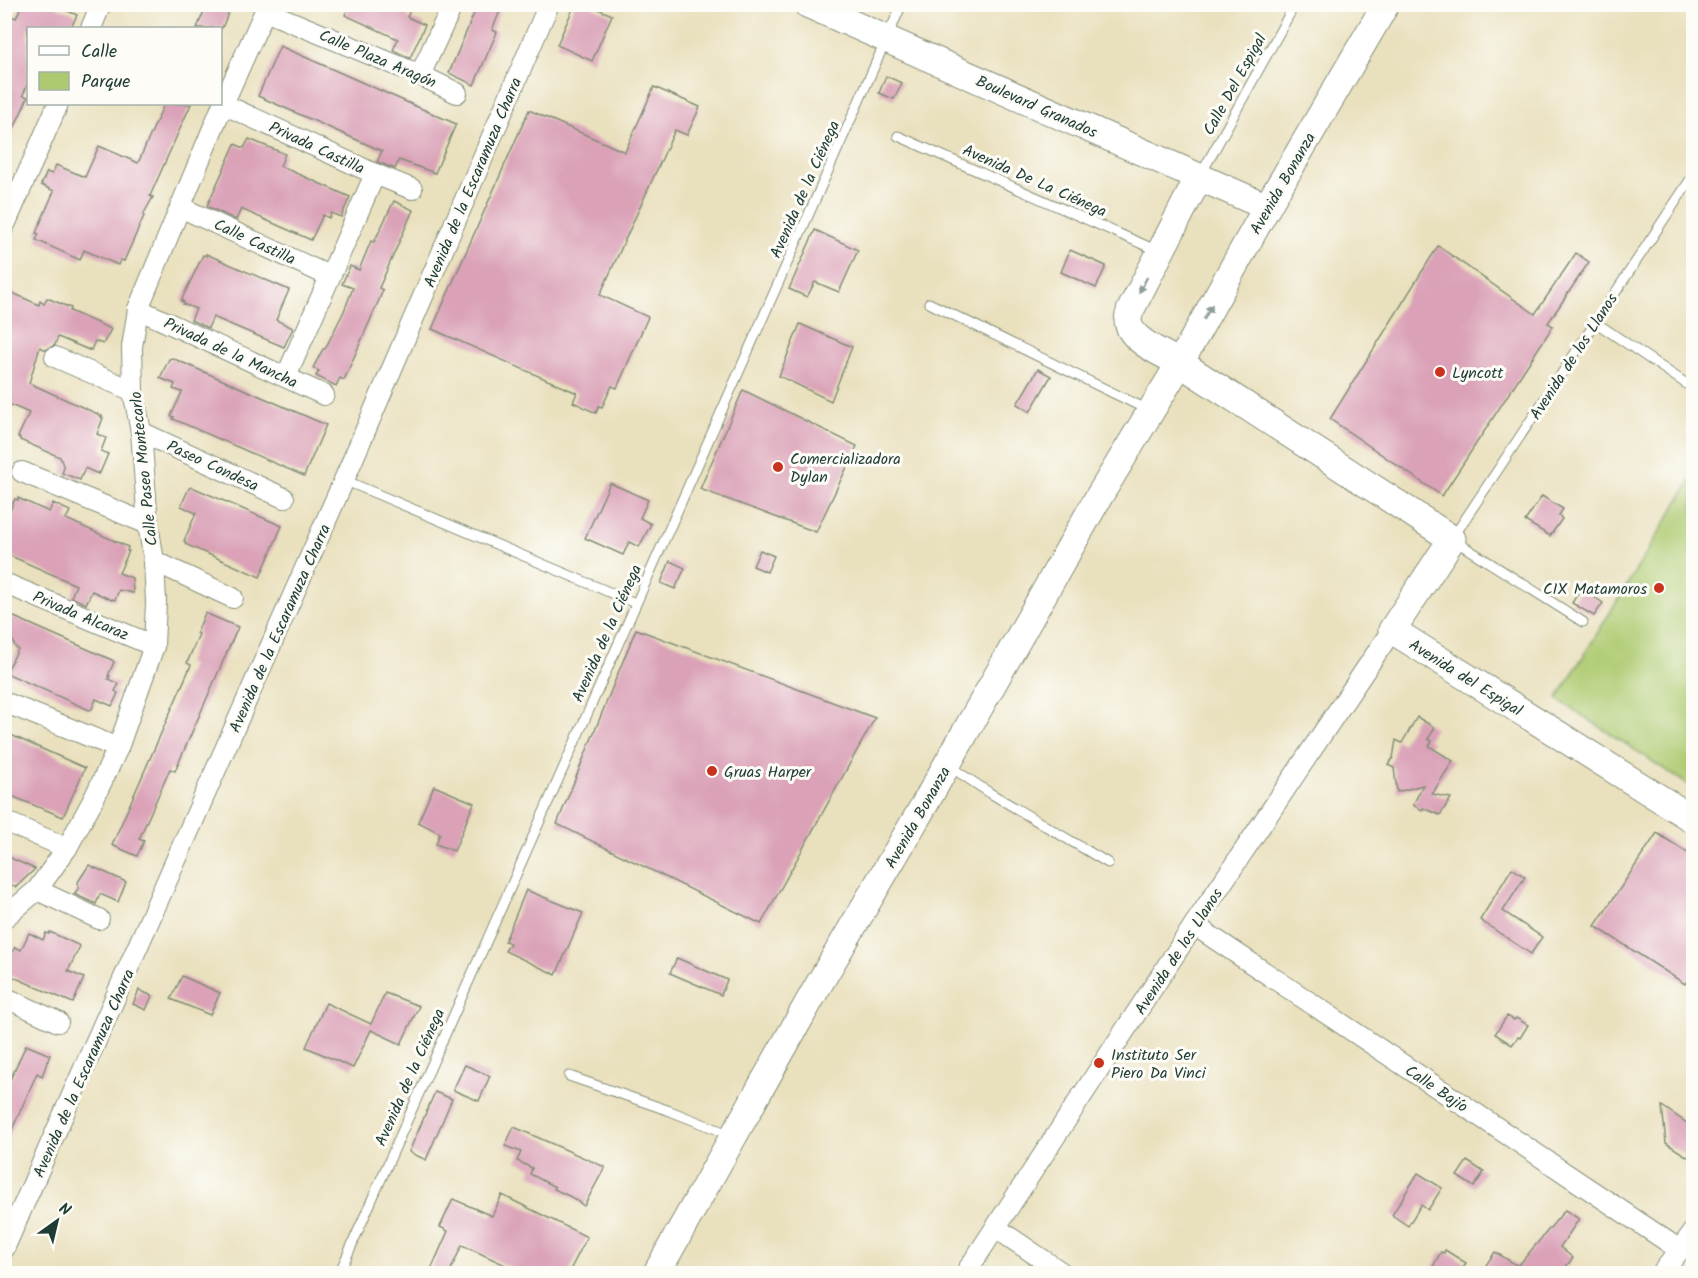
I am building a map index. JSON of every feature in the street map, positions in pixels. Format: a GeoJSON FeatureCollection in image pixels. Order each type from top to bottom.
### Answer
{"type":"FeatureCollection","features":[{"type":"Feature","properties":{"kind":"street"},"geometry":{"type":"LineString","coordinates":[[420,75],[453,4]]}},
{"type":"Feature","properties":{"kind":"street","name":"Avenida de la Escaramuza Charra"},"geometry":{"type":"LineString","coordinates":[[4,1250],[344,480],[549,4]]}},
{"type":"Feature","properties":{"kind":"street","name":"Boulevard Granados"},"geometry":{"type":"LineString","coordinates":[[807,4],[1267,207]]}},
{"type":"Feature","properties":{"kind":"street","name":"Avenida Bonanza"},"geometry":{"type":"LineString","coordinates":[[656,1274],[815,991],[947,765],[1098,498],[1180,363],[1267,207],[1386,4]]}},
{"type":"Feature","properties":{"kind":"street"},"geometry":{"type":"LineString","coordinates":[[91,27],[100,5]]}},
{"type":"Feature","properties":{"kind":"street","name":"Calle Plaza Aragón"},"geometry":{"type":"LineString","coordinates":[[266,8],[457,93]]}},
{"type":"Feature","properties":{"kind":"street","name":"Calle Paseo Montecarlo"},"geometry":{"type":"LineString","coordinates":[[4,918],[37,890],[67,848],[117,748],[154,646],[156,602],[154,561],[148,524],[141,432],[134,391],[132,347],[138,309],[223,104],[266,8]]}},
{"type":"Feature","properties":{"kind":"street","name":"Privada Castilla"},"geometry":{"type":"LineString","coordinates":[[223,104],[412,189]]}},
{"type":"Feature","properties":{"kind":"street"},"geometry":{"type":"LineString","coordinates":[[4,227],[58,105]]}},
{"type":"Feature","properties":{"kind":"street"},"geometry":{"type":"LineString","coordinates":[[286,377],[375,174]]}},
{"type":"Feature","properties":{"kind":"street"},"geometry":{"type":"LineString","coordinates":[[1199,177],[1130,311],[1128,322],[1133,333],[1140,341],[1180,363],[1452,539]]}},
{"type":"Feature","properties":{"kind":"street","name":"Calle Castilla"},"geometry":{"type":"LineString","coordinates":[[180,207],[329,276]]}},
{"type":"Feature","properties":{"kind":"street","name":"Privada de la Mancha"},"geometry":{"type":"LineString","coordinates":[[138,309],[324,395]]}},
{"type":"Feature","properties":{"kind":"street"},"geometry":{"type":"LineString","coordinates":[[55,357],[134,391]]}},
{"type":"Feature","properties":{"kind":"street","name":"Paseo Condesa"},"geometry":{"type":"LineString","coordinates":[[141,432],[284,498]]}},
{"type":"Feature","properties":{"kind":"street"},"geometry":{"type":"LineString","coordinates":[[21,472],[148,524]]}},
{"type":"Feature","properties":{"kind":"street","name":"Avenida del Espigal"},"geometry":{"type":"LineString","coordinates":[[1452,539],[1392,630],[1694,820]]}},
{"type":"Feature","properties":{"kind":"street"},"geometry":{"type":"LineString","coordinates":[[154,561],[233,598]]}},
{"type":"Feature","properties":{"kind":"street","name":"Privada Alcaraz"},"geometry":{"type":"LineString","coordinates":[[6,586],[154,646]]}},
{"type":"Feature","properties":{"kind":"street","name":"Avenida de los Llanos"},"geometry":{"type":"LineString","coordinates":[[965,1274],[1194,925],[1392,630]]}},
{"type":"Feature","properties":{"kind":"street"},"geometry":{"type":"LineString","coordinates":[[4,702],[117,748]]}},
{"type":"Feature","properties":{"kind":"street"},"geometry":{"type":"LineString","coordinates":[[4,821],[67,848]]}},
{"type":"Feature","properties":{"kind":"street"},"geometry":{"type":"LineString","coordinates":[[37,890],[99,919]]}},
{"type":"Feature","properties":{"kind":"street","name":"Calle Bajío"},"geometry":{"type":"LineString","coordinates":[[1194,925],[1680,1250]]}},
{"type":"Feature","properties":{"kind":"street"},"geometry":{"type":"LineString","coordinates":[[7,1004],[58,1023]]}},
{"type":"Feature","properties":{"kind":"street"},"geometry":{"type":"LineString","coordinates":[[996,1228],[1064,1274]]}},
{"type":"Feature","properties":{"kind":"street"},"geometry":{"type":"LineString","coordinates":[[1661,1274],[1694,1230]]}},
{"type":"Feature","properties":{"kind":"lane","name":"Avenida de la Ciénega"},"geometry":{"type":"LineString","coordinates":[[339,1274],[902,4]]}},
{"type":"Feature","properties":{"kind":"lane","name":"Calle Del Espigal"},"geometry":{"type":"LineString","coordinates":[[1199,177],[1295,4]]}},
{"type":"Feature","properties":{"kind":"lane","name":"Avenida De La Ciénega"},"geometry":{"type":"LineString","coordinates":[[898,136],[1160,252]]}},
{"type":"Feature","properties":{"kind":"lane","name":"Avenida de los Llanos"},"geometry":{"type":"LineString","coordinates":[[1452,539],[1694,174]]}},
{"type":"Feature","properties":{"kind":"lane"},"geometry":{"type":"LineString","coordinates":[[929,303],[1150,411]]}},
{"type":"Feature","properties":{"kind":"lane"},"geometry":{"type":"LineString","coordinates":[[1595,322],[1694,388]]}},
{"type":"Feature","properties":{"kind":"lane"},"geometry":{"type":"LineString","coordinates":[[344,480],[635,603]]}},
{"type":"Feature","properties":{"kind":"lane"},"geometry":{"type":"LineString","coordinates":[[1452,539],[1583,622]]}},
{"type":"Feature","properties":{"kind":"lane"},"geometry":{"type":"LineString","coordinates":[[947,765],[990,794],[1108,863]]}},
{"type":"Feature","properties":{"kind":"lane"},"geometry":{"type":"LineString","coordinates":[[569,1077],[670,1111],[733,1136]]}},
{"type":"Feature","properties":{"kind":"green space","name":"CIX Matamoros"},"geometry":{"type":"Polygon","coordinates":[[[1693,477],[1693,788],[1557,699],[1693,477]]]}},
{"type":"Feature","properties":{"kind":"building"},"geometry":{"type":"Polygon","coordinates":[[[22,4],[51,4],[77,15],[71,27],[27,27],[27,85],[23,95],[27,97],[27,99],[4,151],[4,13],[16,18],[22,4]]]}},
{"type":"Feature","properties":{"kind":"building"},"geometry":{"type":"Polygon","coordinates":[[[207,4],[232,4],[222,28],[197,27],[207,4]]]}},
{"type":"Feature","properties":{"kind":"building"},"geometry":{"type":"Polygon","coordinates":[[[350,4],[413,4],[407,17],[425,25],[410,58],[393,50],[398,39],[345,15],[350,4]]]}},
{"type":"Feature","properties":{"kind":"building"},"geometry":{"type":"Polygon","coordinates":[[[478,4],[503,4],[492,30],[497,32],[474,85],[449,73],[478,4]]]}},
{"type":"Feature","properties":{"kind":"building"},"geometry":{"type":"Polygon","coordinates":[[[575,4],[586,4],[612,15],[592,61],[557,45],[575,4]]]}},
{"type":"Feature","properties":{"kind":"building"},"geometry":{"type":"Polygon","coordinates":[[[280,46],[456,124],[435,173],[399,160],[395,169],[377,162],[382,151],[258,96],[280,46]]]}},
{"type":"Feature","properties":{"kind":"building"},"geometry":{"type":"Polygon","coordinates":[[[886,76],[902,83],[894,99],[879,93],[886,76]]]}},
{"type":"Feature","properties":{"kind":"building"},"geometry":{"type":"Polygon","coordinates":[[[654,87],[700,107],[687,135],[675,130],[600,295],[648,317],[617,388],[612,386],[602,407],[599,406],[596,413],[573,402],[577,393],[432,329],[529,110],[625,152],[654,87]]]}},
{"type":"Feature","properties":{"kind":"building"},"geometry":{"type":"Polygon","coordinates":[[[164,105],[191,105],[124,261],[120,260],[118,265],[84,250],[80,260],[36,240],[39,234],[36,233],[54,191],[41,185],[47,172],[52,174],[56,165],[85,177],[99,146],[138,163],[164,105]]]}},
{"type":"Feature","properties":{"kind":"building"},"geometry":{"type":"Polygon","coordinates":[[[249,139],[285,154],[280,166],[350,197],[341,217],[331,213],[329,218],[323,215],[311,240],[241,209],[236,220],[207,206],[235,144],[244,148],[249,139]]]}},
{"type":"Feature","properties":{"kind":"building"},"geometry":{"type":"Polygon","coordinates":[[[394,201],[413,210],[379,288],[383,290],[379,300],[344,380],[340,378],[336,386],[316,376],[319,371],[313,368],[344,311],[353,288],[342,284],[350,266],[359,270],[371,241],[374,242],[394,201]]]}},
{"type":"Feature","properties":{"kind":"building"},"geometry":{"type":"Polygon","coordinates":[[[815,230],[858,250],[839,292],[815,282],[807,297],[789,289],[815,230]]]}},
{"type":"Feature","properties":{"kind":"building","name":"Lyncott"},"geometry":{"type":"Polygon","coordinates":[[[1438,246],[1535,314],[1576,253],[1589,262],[1548,323],[1553,326],[1442,496],[1330,419],[1438,246]]]}},
{"type":"Feature","properties":{"kind":"building"},"geometry":{"type":"Polygon","coordinates":[[[1070,250],[1106,266],[1096,288],[1061,272],[1070,250]]]}},
{"type":"Feature","properties":{"kind":"building"},"geometry":{"type":"Polygon","coordinates":[[[206,254],[289,290],[276,320],[293,328],[284,347],[213,317],[208,328],[191,320],[196,309],[181,301],[203,255],[206,256],[206,254]]]}},
{"type":"Feature","properties":{"kind":"building"},"geometry":{"type":"Polygon","coordinates":[[[4,289],[39,305],[40,301],[44,304],[47,298],[111,329],[103,344],[95,341],[91,350],[58,337],[55,345],[46,350],[40,347],[29,383],[102,416],[97,434],[106,438],[101,451],[108,454],[100,473],[85,468],[80,480],[62,473],[64,468],[60,457],[20,440],[18,437],[29,413],[11,405],[4,405],[4,289]]]}},
{"type":"Feature","properties":{"kind":"building"},"geometry":{"type":"Polygon","coordinates":[[[800,324],[852,347],[831,401],[779,376],[800,324]]]}},
{"type":"Feature","properties":{"kind":"building"},"geometry":{"type":"Polygon","coordinates":[[[172,358],[326,425],[304,476],[173,419],[174,417],[171,416],[182,392],[173,389],[175,384],[160,378],[169,359],[172,358]]]}},
{"type":"Feature","properties":{"kind":"building"},"geometry":{"type":"Polygon","coordinates":[[[1038,369],[1051,376],[1030,412],[1017,404],[1038,369]]]}},
{"type":"Feature","properties":{"kind":"building","name":"Comercializadora Dylan"},"geometry":{"type":"Polygon","coordinates":[[[743,390],[857,446],[816,532],[700,489],[743,390]]]}},
{"type":"Feature","properties":{"kind":"building"},"geometry":{"type":"Polygon","coordinates":[[[610,483],[648,500],[640,518],[651,524],[639,547],[629,542],[623,555],[585,538],[610,483]]]}},
{"type":"Feature","properties":{"kind":"building"},"geometry":{"type":"Polygon","coordinates":[[[192,487],[282,526],[260,577],[185,544],[184,541],[196,513],[181,506],[189,488],[192,487]]]}},
{"type":"Feature","properties":{"kind":"building"},"geometry":{"type":"Polygon","coordinates":[[[1542,496],[1563,509],[1559,515],[1562,519],[1550,536],[1525,521],[1542,496]]]}},
{"type":"Feature","properties":{"kind":"building"},"geometry":{"type":"Polygon","coordinates":[[[18,498],[49,512],[53,503],[70,511],[66,519],[128,547],[127,551],[129,551],[119,573],[132,578],[133,593],[119,590],[115,600],[112,600],[92,591],[86,604],[71,597],[76,585],[4,553],[4,523],[15,499],[18,500],[18,498]]]}},
{"type":"Feature","properties":{"kind":"building"},"geometry":{"type":"Polygon","coordinates":[[[760,550],[774,556],[767,572],[753,566],[760,550]]]}},
{"type":"Feature","properties":{"kind":"building"},"geometry":{"type":"Polygon","coordinates":[[[670,561],[685,568],[675,589],[661,583],[670,561]]]}},
{"type":"Feature","properties":{"kind":"building"},"geometry":{"type":"Polygon","coordinates":[[[1581,588],[1603,603],[1594,616],[1572,603],[1581,588]]]}},
{"type":"Feature","properties":{"kind":"building"},"geometry":{"type":"Polygon","coordinates":[[[205,613],[238,627],[175,771],[170,769],[139,839],[144,841],[137,856],[112,845],[191,665],[187,663],[205,613]]]}},
{"type":"Feature","properties":{"kind":"building"},"geometry":{"type":"Polygon","coordinates":[[[12,616],[112,660],[114,662],[108,679],[119,684],[112,706],[96,699],[92,709],[89,710],[6,673],[18,649],[13,641],[4,637],[12,616]]]}},
{"type":"Feature","properties":{"kind":"building","name":"Gruas Harper"},"geometry":{"type":"Polygon","coordinates":[[[636,629],[875,718],[761,924],[557,824],[636,629]]]}},
{"type":"Feature","properties":{"kind":"building"},"geometry":{"type":"Polygon","coordinates":[[[1417,717],[1435,728],[1428,739],[1432,741],[1429,746],[1453,761],[1432,794],[1451,798],[1440,815],[1413,805],[1423,785],[1397,792],[1394,768],[1388,765],[1393,758],[1396,740],[1402,743],[1417,717]]]}},
{"type":"Feature","properties":{"kind":"building"},"geometry":{"type":"Polygon","coordinates":[[[4,732],[85,768],[63,817],[4,793],[4,777],[10,764],[4,759],[4,732]]]}},
{"type":"Feature","properties":{"kind":"building"},"geometry":{"type":"Polygon","coordinates":[[[434,786],[474,803],[454,851],[436,844],[440,833],[418,822],[434,786]]]}},
{"type":"Feature","properties":{"kind":"building"},"geometry":{"type":"Polygon","coordinates":[[[1657,833],[1694,857],[1694,971],[1685,984],[1595,926],[1657,833]]]}},
{"type":"Feature","properties":{"kind":"building"},"geometry":{"type":"Polygon","coordinates":[[[4,855],[35,869],[16,887],[4,882],[4,855]]]}},
{"type":"Feature","properties":{"kind":"building"},"geometry":{"type":"Polygon","coordinates":[[[89,865],[126,882],[118,902],[100,894],[96,904],[74,894],[79,888],[78,882],[89,865]]]}},
{"type":"Feature","properties":{"kind":"building"},"geometry":{"type":"Polygon","coordinates":[[[1512,868],[1525,877],[1503,911],[1542,937],[1531,954],[1480,920],[1512,868]]]}},
{"type":"Feature","properties":{"kind":"building"},"geometry":{"type":"Polygon","coordinates":[[[526,890],[583,913],[556,975],[505,951],[510,943],[505,941],[526,890]]]}},
{"type":"Feature","properties":{"kind":"building"},"geometry":{"type":"Polygon","coordinates":[[[50,932],[80,946],[68,971],[84,978],[73,1003],[4,973],[15,947],[21,950],[29,933],[43,940],[46,933],[50,932]]]}},
{"type":"Feature","properties":{"kind":"building"},"geometry":{"type":"Polygon","coordinates":[[[677,958],[727,980],[721,995],[670,973],[677,958]]]}},
{"type":"Feature","properties":{"kind":"building"},"geometry":{"type":"Polygon","coordinates":[[[182,976],[220,993],[210,1015],[171,999],[182,976]]]}},
{"type":"Feature","properties":{"kind":"building"},"geometry":{"type":"Polygon","coordinates":[[[139,990],[152,996],[146,1010],[133,1004],[139,990]]]}},
{"type":"Feature","properties":{"kind":"building"},"geometry":{"type":"Polygon","coordinates":[[[385,993],[419,1006],[401,1044],[371,1030],[353,1068],[306,1047],[326,1003],[371,1024],[385,993]]]}},
{"type":"Feature","properties":{"kind":"building"},"geometry":{"type":"Polygon","coordinates":[[[1507,1016],[1528,1025],[1520,1038],[1518,1037],[1512,1045],[1495,1034],[1507,1016]]]}},
{"type":"Feature","properties":{"kind":"building"},"geometry":{"type":"Polygon","coordinates":[[[26,1045],[50,1055],[42,1076],[37,1073],[4,1148],[4,1093],[26,1045]]]}},
{"type":"Feature","properties":{"kind":"building"},"geometry":{"type":"Polygon","coordinates":[[[465,1065],[490,1076],[479,1101],[453,1090],[465,1065]]]}},
{"type":"Feature","properties":{"kind":"building"},"geometry":{"type":"Polygon","coordinates":[[[435,1092],[452,1099],[426,1160],[409,1152],[435,1092]]]}},
{"type":"Feature","properties":{"kind":"building"},"geometry":{"type":"Polygon","coordinates":[[[1662,1106],[1694,1128],[1694,1161],[1666,1143],[1662,1106]]]}},
{"type":"Feature","properties":{"kind":"building"},"geometry":{"type":"Polygon","coordinates":[[[514,1127],[605,1167],[584,1206],[530,1174],[532,1168],[517,1161],[521,1152],[505,1146],[514,1127]]]}},
{"type":"Feature","properties":{"kind":"building"},"geometry":{"type":"Polygon","coordinates":[[[1467,1161],[1484,1172],[1474,1187],[1457,1176],[1467,1161]]]}},
{"type":"Feature","properties":{"kind":"building"},"geometry":{"type":"Polygon","coordinates":[[[1418,1173],[1442,1188],[1428,1210],[1421,1205],[1408,1226],[1392,1215],[1418,1173]]]}},
{"type":"Feature","properties":{"kind":"building"},"geometry":{"type":"Polygon","coordinates":[[[502,1195],[587,1237],[568,1274],[525,1274],[462,1245],[449,1274],[429,1274],[448,1231],[440,1227],[453,1199],[492,1216],[502,1195]]]}},
{"type":"Feature","properties":{"kind":"building"},"geometry":{"type":"Polygon","coordinates":[[[1565,1210],[1579,1219],[1560,1247],[1573,1258],[1560,1274],[1498,1274],[1486,1265],[1495,1252],[1518,1266],[1565,1210]]]}},
{"type":"Feature","properties":{"kind":"building"},"geometry":{"type":"Polygon","coordinates":[[[1445,1250],[1466,1263],[1459,1274],[1429,1274],[1441,1252],[1444,1253],[1445,1250]]]}},
{"type":"Feature","properties":{"kind":"place","name":"Lyncott"},"geometry":{"type":"Point","coordinates":[1440,372]}},
{"type":"Feature","properties":{"kind":"place","name":"Comercializadora Dylan"},"geometry":{"type":"Point","coordinates":[778,467]}},
{"type":"Feature","properties":{"kind":"place","name":"CIX Matamoros"},"geometry":{"type":"Point","coordinates":[1659,588]}},
{"type":"Feature","properties":{"kind":"place","name":"Gruas Harper"},"geometry":{"type":"Point","coordinates":[712,771]}},
{"type":"Feature","properties":{"kind":"place","name":"Instituto Ser Piero Da Vinci"},"geometry":{"type":"Point","coordinates":[1099,1063]}}]}
